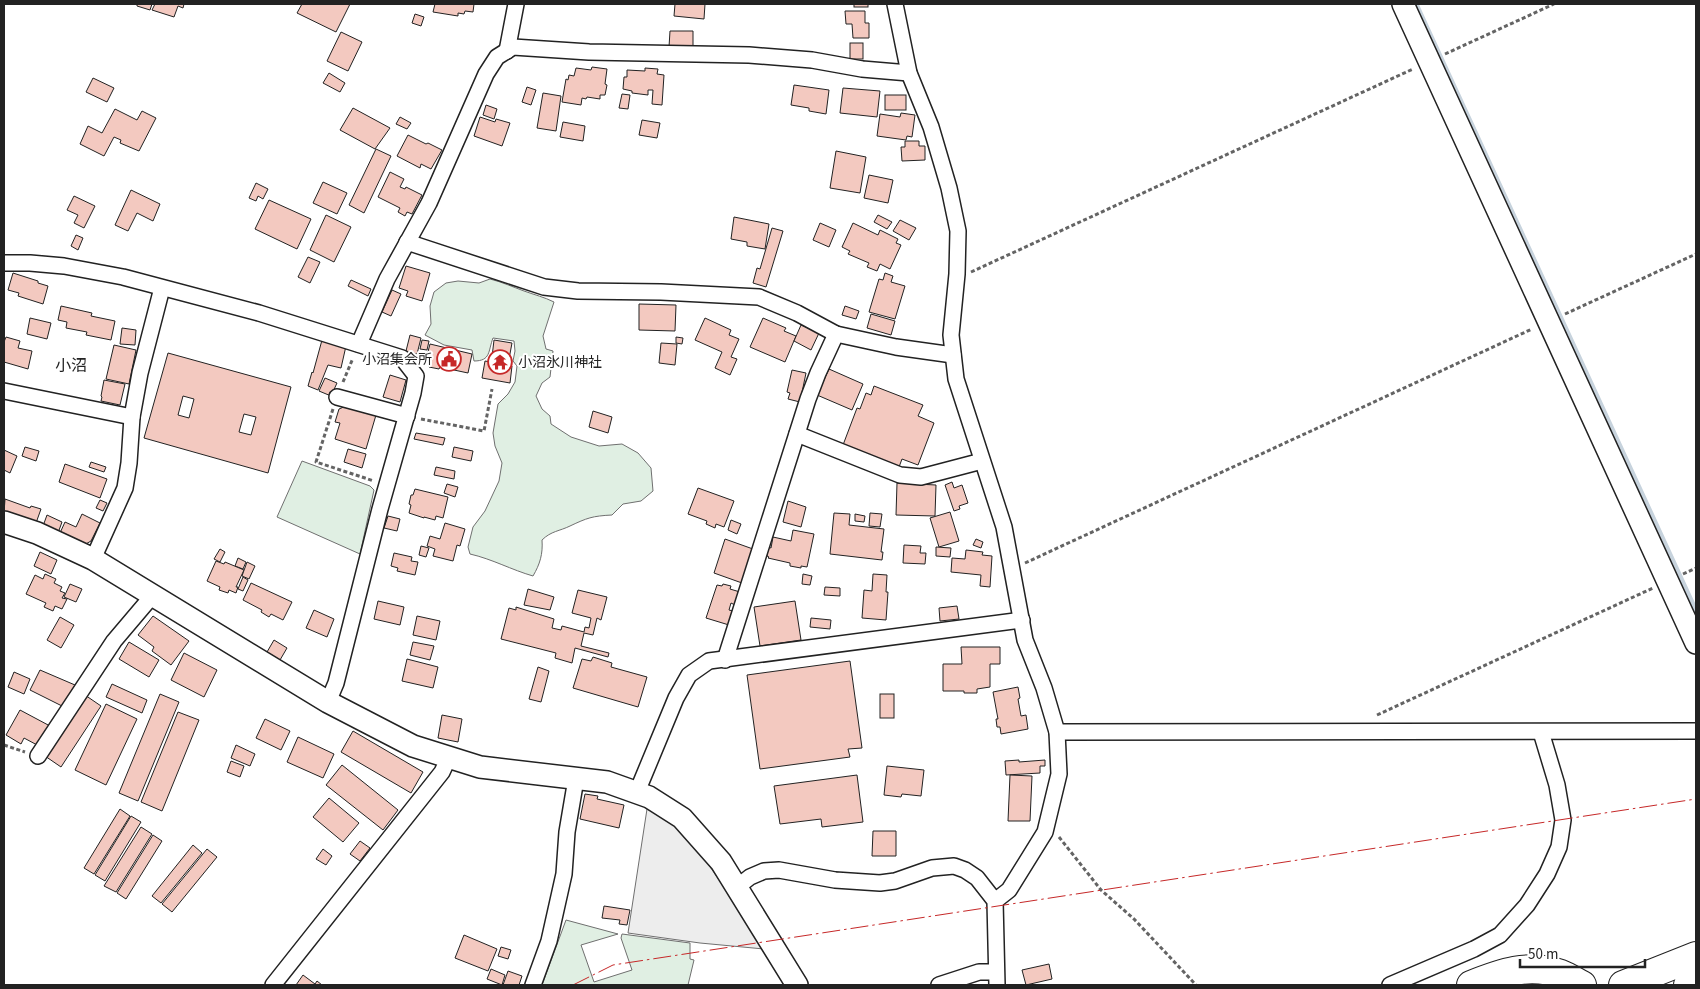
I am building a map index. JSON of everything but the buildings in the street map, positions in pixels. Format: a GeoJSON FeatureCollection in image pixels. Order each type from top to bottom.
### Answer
{"type":"FeatureCollection","features":[{"type":"Feature","properties":{"kind":"highway"},"geometry":{"type":"LineString","coordinates":[[1623,985],[1696,956]]}},
{"type":"Feature","properties":{"kind":"highway"},"geometry":{"type":"LineString","coordinates":[[1471,985],[1498,974],[1528,968],[1562,974],[1582,985]]}},
{"type":"Feature","properties":{"kind":"highway"},"geometry":{"type":"LineString","coordinates":[[1688,985],[1696,982]]}},
{"type":"Feature","properties":{"kind":"street"},"geometry":{"type":"LineString","coordinates":[[506,51],[516,4]]}},
{"type":"Feature","properties":{"kind":"street"},"geometry":{"type":"LineString","coordinates":[[895,4],[909,73],[931,127],[949,188],[958,231],[957,274],[951,335],[956,379],[1004,527],[1025,640],[1044,688],[1056,732],[1059,774],[1045,832],[1009,890],[996,901]]}},
{"type":"Feature","properties":{"kind":"street"},"geometry":{"type":"LineString","coordinates":[[1403,4],[1696,644]]}},
{"type":"Feature","properties":{"kind":"street"},"geometry":{"type":"LineString","coordinates":[[359,344],[387,279],[429,203],[486,74],[497,57],[514,47],[589,52],[749,54],[812,60],[862,69],[909,73]]}},
{"type":"Feature","properties":{"kind":"street"},"geometry":{"type":"LineString","coordinates":[[407,242],[544,287],[578,291],[759,296],[797,313],[836,334],[896,347],[953,355]]}},
{"type":"Feature","properties":{"kind":"street"},"geometry":{"type":"LineString","coordinates":[[4,263],[64,266],[123,277],[259,313],[402,358],[416,376],[336,683],[328,702]]}},
{"type":"Feature","properties":{"kind":"street"},"geometry":{"type":"LineString","coordinates":[[94,559],[125,488],[129,463],[132,417],[140,373],[162,288]]}},
{"type":"Feature","properties":{"kind":"street"},"geometry":{"type":"LineString","coordinates":[[725,660],[818,373],[836,334]]}},
{"type":"Feature","properties":{"kind":"street"},"geometry":{"type":"LineString","coordinates":[[4,391],[132,417]]}},
{"type":"Feature","properties":{"kind":"street"},"geometry":{"type":"LineString","coordinates":[[336,397],[406,416]]}},
{"type":"Feature","properties":{"kind":"street"},"geometry":{"type":"LineString","coordinates":[[798,434],[900,475],[921,477],[982,461]]}},
{"type":"Feature","properties":{"kind":"street"},"geometry":{"type":"LineString","coordinates":[[4,522],[37,533],[94,559],[328,702],[413,746],[480,767],[607,782],[649,797],[682,818],[721,862],[797,985]]}},
{"type":"Feature","properties":{"kind":"street"},"geometry":{"type":"LineString","coordinates":[[38,756],[114,641],[153,595]]}},
{"type":"Feature","properties":{"kind":"street"},"geometry":{"type":"LineString","coordinates":[[637,792],[676,698],[689,675],[710,661],[1022,620]]}},
{"type":"Feature","properties":{"kind":"street"},"geometry":{"type":"LineString","coordinates":[[1056,732],[1696,731]]}},
{"type":"Feature","properties":{"kind":"street"},"geometry":{"type":"LineString","coordinates":[[1390,985],[1474,949],[1500,935],[1527,906],[1547,874],[1559,847],[1562,820],[1557,785],[1541,732]]}},
{"type":"Feature","properties":{"kind":"street"},"geometry":{"type":"LineString","coordinates":[[273,985],[442,772],[450,757]]}},
{"type":"Feature","properties":{"kind":"street"},"geometry":{"type":"LineString","coordinates":[[533,985],[549,941],[564,874],[567,832],[576,779]]}},
{"type":"Feature","properties":{"kind":"street"},"geometry":{"type":"LineString","coordinates":[[736,888],[750,877],[764,871],[779,870],[835,880],[880,884],[895,881],[932,868],[954,866],[964,870],[977,878],[996,901],[996,978],[979,972],[939,985]]}},
{"type":"Feature","properties":{"kind":"path"},"geometry":{"type":"LineString","coordinates":[[957,274],[967,273],[1554,4]]}},
{"type":"Feature","properties":{"kind":"path"},"geometry":{"type":"LineString","coordinates":[[1012,570],[1696,254]]}},
{"type":"Feature","properties":{"kind":"path"},"geometry":{"type":"LineString","coordinates":[[359,344],[336,397],[316,462],[387,485]]}},
{"type":"Feature","properties":{"kind":"path"},"geometry":{"type":"LineString","coordinates":[[406,416],[484,431],[492,389]]}},
{"type":"Feature","properties":{"kind":"path"},"geometry":{"type":"LineString","coordinates":[[1349,732],[1360,723],[1696,568]]}},
{"type":"Feature","properties":{"kind":"path"},"geometry":{"type":"LineString","coordinates":[[4,745],[38,756]]}},
{"type":"Feature","properties":{"kind":"path"},"geometry":{"type":"LineString","coordinates":[[1045,832],[1061,837],[1101,890],[1134,919],[1196,985]]}},
{"type":"Feature","properties":{"kind":"green space"},"geometry":{"type":"Polygon","coordinates":[[[490,279],[554,302],[543,336],[546,349],[553,351],[550,377],[542,383],[536,396],[542,409],[550,416],[551,424],[571,437],[599,446],[622,444],[638,453],[651,468],[653,491],[641,501],[623,504],[612,515],[585,519],[545,537],[542,540],[538,567],[533,576],[470,554],[468,547],[473,527],[485,511],[499,481],[502,463],[495,446],[493,433],[498,404],[508,394],[515,382],[517,366],[513,361],[514,341],[493,338],[486,357],[479,361],[474,361],[472,350],[444,345],[425,335],[431,324],[430,306],[434,292],[446,283],[458,281],[479,283],[490,279]]]}},
{"type":"Feature","properties":{"kind":"green space"},"geometry":{"type":"Polygon","coordinates":[[[302,461],[370,486],[374,490],[360,554],[277,517],[302,461]]]}},
{"type":"Feature","properties":{"kind":"green space"},"geometry":{"type":"Polygon","coordinates":[[[566,920],[618,934],[581,945],[594,982],[632,970],[621,938],[622,934],[690,943],[690,959],[694,960],[688,985],[542,985],[566,920]]]}},
{"type":"Feature","properties":{"kind":"shaded area"},"geometry":{"type":"Polygon","coordinates":[[[647,809],[665,818],[681,830],[700,852],[764,949],[700,943],[628,933],[647,809]]]}},
{"type":"Feature","properties":{"kind":"waterway"},"geometry":{"type":"LineString","coordinates":[[1416,4],[1696,611]]}},
{"type":"Feature","properties":{"kind":"power"},"geometry":{"type":"LineString","coordinates":[[573,985],[613,965],[1696,799]]}},
{"type":"Feature","properties":{"kind":"place","name":"小沼集会所"},"geometry":{"type":"Point","coordinates":[449,359]}},
{"type":"Feature","properties":{"kind":"place","name":"小沼氷川神社"},"geometry":{"type":"Point","coordinates":[500,362]}},
{"type":"Feature","properties":{"kind":"district","name":"小沼"},"geometry":{"type":"Point","coordinates":[71,365]}}]}
